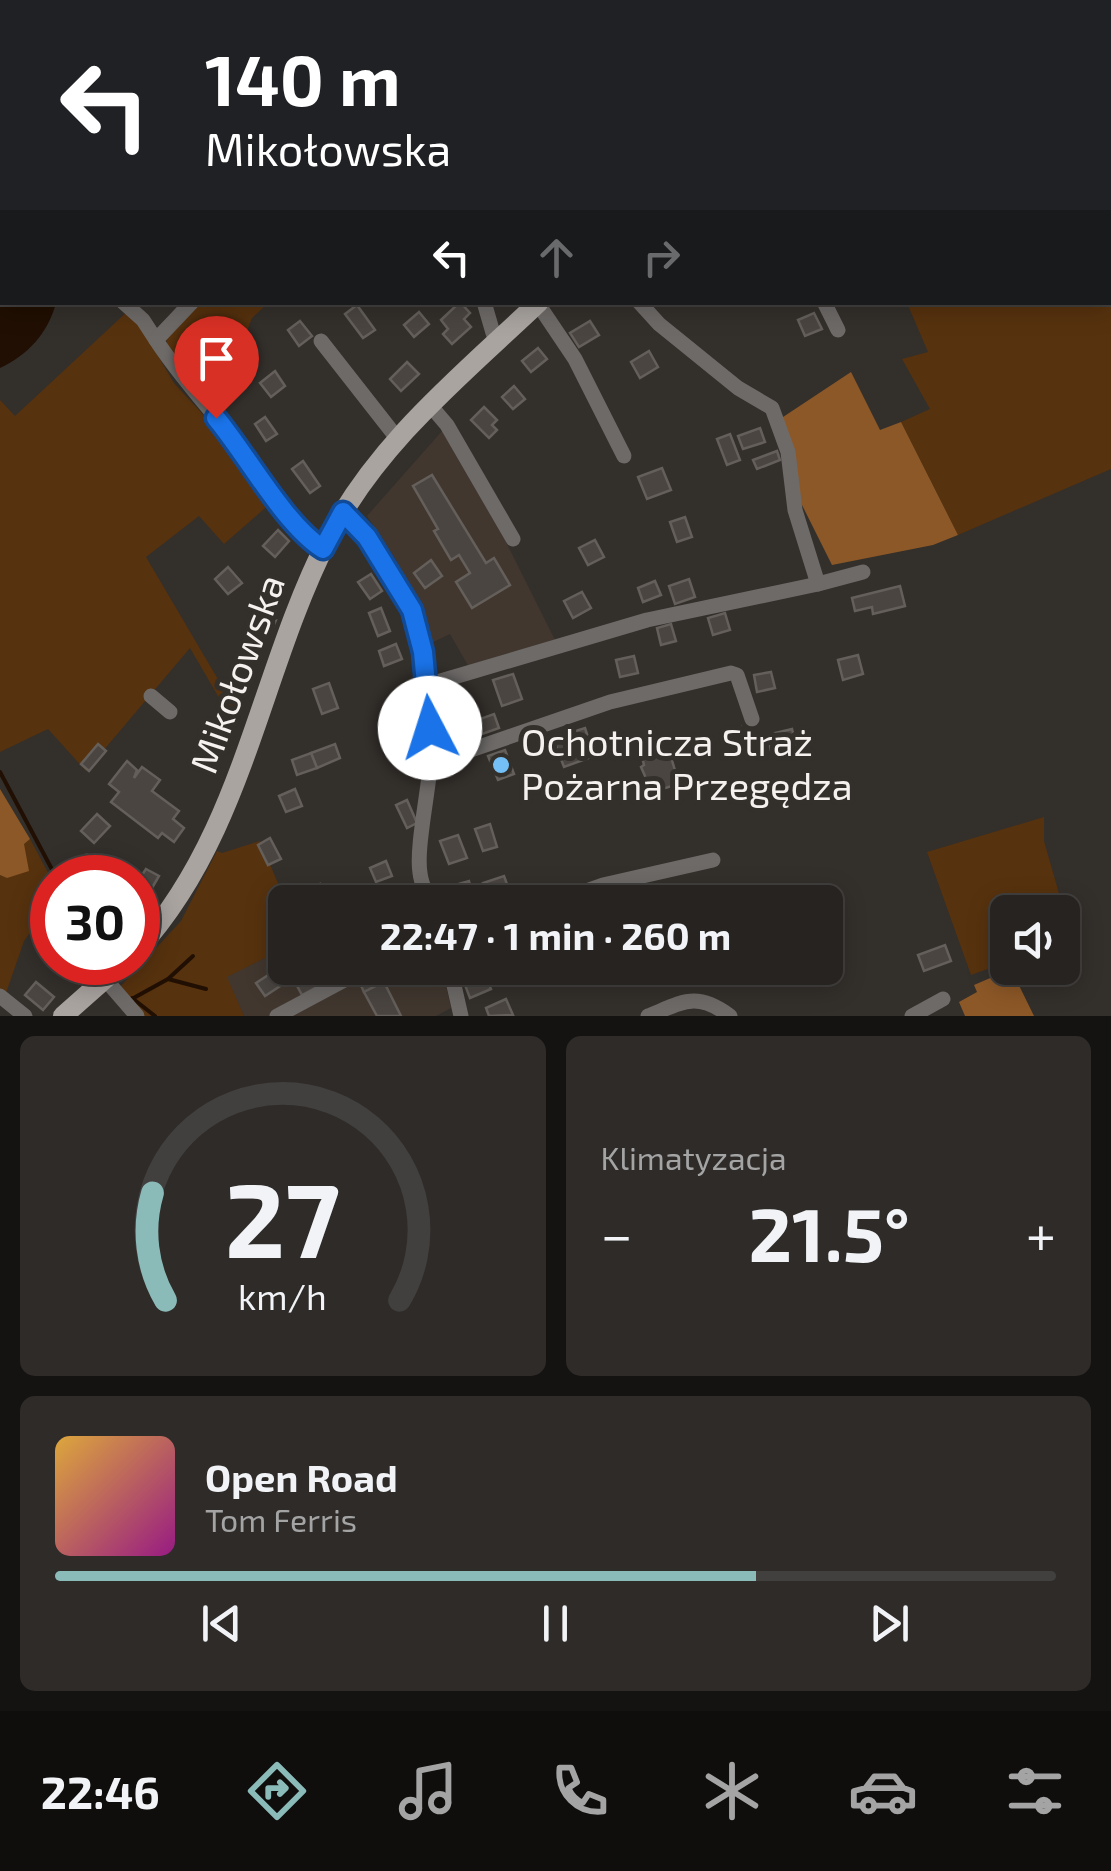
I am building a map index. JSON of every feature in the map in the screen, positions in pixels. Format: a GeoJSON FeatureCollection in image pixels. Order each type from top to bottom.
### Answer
{"type":"FeatureCollection","features":[{"type":"Feature","properties":{"kind":"main road","name":"Mikołowska"},"geometry":{"type":"LineString","coordinates":[[160,922],[190,880],[225,810],[323,549],[343,512],[397,438],[537,305]]}},
{"type":"Feature","properties":{"kind":"main road"},"geometry":{"type":"LineString","coordinates":[[63,1016],[99,985]]}},
{"type":"Feature","properties":{"kind":"street"},"geometry":{"type":"LineString","coordinates":[[126,305],[143,320],[178,375],[228,433],[298,527],[323,549]]}},
{"type":"Feature","properties":{"kind":"street"},"geometry":{"type":"LineString","coordinates":[[156,340],[189,305]]}},
{"type":"Feature","properties":{"kind":"street"},"geometry":{"type":"LineString","coordinates":[[485,305],[499,340]]}},
{"type":"Feature","properties":{"kind":"street"},"geometry":{"type":"LineString","coordinates":[[540,305],[574,358],[624,456]]}},
{"type":"Feature","properties":{"kind":"street"},"geometry":{"type":"LineString","coordinates":[[642,305],[659,324],[738,388],[772,408],[788,452],[795,510],[818,584]]}},
{"type":"Feature","properties":{"kind":"street"},"geometry":{"type":"LineString","coordinates":[[826,305],[838,330]]}},
{"type":"Feature","properties":{"kind":"street"},"geometry":{"type":"LineString","coordinates":[[321,341],[397,438]]}},
{"type":"Feature","properties":{"kind":"street"},"geometry":{"type":"LineString","coordinates":[[430,404],[447,425],[513,539]]}},
{"type":"Feature","properties":{"kind":"street"},"geometry":{"type":"LineString","coordinates":[[343,512],[367,537],[412,610],[421,639],[430,764],[419,872],[423,885]]}},
{"type":"Feature","properties":{"kind":"street"},"geometry":{"type":"LineString","coordinates":[[427,685],[647,620],[863,572]]}},
{"type":"Feature","properties":{"kind":"street"},"geometry":{"type":"LineString","coordinates":[[430,764],[610,702],[731,673],[737,676],[752,719]]}},
{"type":"Feature","properties":{"kind":"street"},"geometry":{"type":"LineString","coordinates":[[151,696],[170,712]]}},
{"type":"Feature","properties":{"kind":"street"},"geometry":{"type":"LineString","coordinates":[[600,885],[712,860]]}},
{"type":"Feature","properties":{"kind":"street"},"geometry":{"type":"LineString","coordinates":[[111,985],[136,1016]]}},
{"type":"Feature","properties":{"kind":"street"},"geometry":{"type":"LineString","coordinates":[[277,1016],[335,985]]}},
{"type":"Feature","properties":{"kind":"street"},"geometry":{"type":"LineString","coordinates":[[454,985],[461,1016]]}},
{"type":"Feature","properties":{"kind":"street"},"geometry":{"type":"LineString","coordinates":[[0,996],[25,1016]]}},
{"type":"Feature","properties":{"kind":"street"},"geometry":{"type":"LineString","coordinates":[[912,1016],[944,998]]}},
{"type":"Feature","properties":{"kind":"street"},"geometry":{"type":"LineString","coordinates":[[648,1016],[698,1000],[730,1016]]}},
{"type":"Feature","properties":{"kind":"shaded area"},"geometry":{"type":"Polygon","coordinates":[[[0,305],[55,305],[36,342],[0,368],[0,305]]]}},
{"type":"Feature","properties":{"kind":"shaded area"},"geometry":{"type":"Polygon","coordinates":[[[196,305],[266,305],[252,318],[235,362],[199,389],[167,347],[166,333],[196,305]]]}},
{"type":"Feature","properties":{"kind":"shaded area"},"geometry":{"type":"Polygon","coordinates":[[[908,305],[1111,305],[1111,469],[958,535],[901,422],[930,409],[902,359],[928,352],[908,305]]]}},
{"type":"Feature","properties":{"kind":"shaded area"},"geometry":{"type":"Polygon","coordinates":[[[130,309],[174,383],[225,438],[272,502],[224,544],[199,516],[146,557],[239,715],[232,732],[215,721],[225,708],[190,648],[86,771],[48,729],[0,752],[0,400],[15,416],[130,309]]]}},
{"type":"Feature","properties":{"kind":"shaded area"},"geometry":{"type":"Polygon","coordinates":[[[851,372],[880,430],[901,422],[958,535],[933,545],[832,565],[798,497],[780,419],[851,372]]]}},
{"type":"Feature","properties":{"kind":"shaded area"},"geometry":{"type":"Polygon","coordinates":[[[443,430],[488,506],[555,640],[470,669],[450,634],[427,645],[422,619],[395,558],[367,516],[443,430]]]}},
{"type":"Feature","properties":{"kind":"shaded area"},"geometry":{"type":"Polygon","coordinates":[[[0,789],[30,839],[24,844],[29,871],[7,878],[0,875],[0,789]]]}},
{"type":"Feature","properties":{"kind":"shaded area"},"geometry":{"type":"Polygon","coordinates":[[[1044,817],[1044,841],[1059,895],[990,895],[990,968],[971,975],[927,852],[1044,817]]]}},
{"type":"Feature","properties":{"kind":"shaded area"},"geometry":{"type":"Polygon","coordinates":[[[30,839],[39,855],[30,855],[30,933],[6,993],[0,989],[0,875],[7,878],[24,843],[30,839]]]}},
{"type":"Feature","properties":{"kind":"shaded area"},"geometry":{"type":"Polygon","coordinates":[[[260,841],[279,885],[268,885],[268,956],[227,977],[244,1016],[144,1016],[120,987],[160,985],[160,944],[181,921],[217,851],[222,853],[260,841]]]}},
{"type":"Feature","properties":{"kind":"shaded area"},"geometry":{"type":"Polygon","coordinates":[[[268,956],[268,985],[446,985],[451,1008],[436,1016],[244,1016],[226,977],[268,956]]]}},
{"type":"Feature","properties":{"kind":"shaded area"},"geometry":{"type":"Polygon","coordinates":[[[990,978],[990,985],[1019,985],[1034,1016],[965,1016],[959,1002],[977,992],[974,985],[990,978]]]}},
{"type":"Feature","properties":{"kind":"building"},"geometry":{"type":"Polygon","coordinates":[[[357,305],[375,330],[363,338],[345,314],[357,305]]]}},
{"type":"Feature","properties":{"kind":"building"},"geometry":{"type":"Polygon","coordinates":[[[457,305],[463,305],[470,313],[464,319],[471,327],[452,344],[443,334],[448,329],[441,320],[457,305]]]}},
{"type":"Feature","properties":{"kind":"building"},"geometry":{"type":"Polygon","coordinates":[[[419,312],[429,324],[414,337],[404,325],[419,312]]]}},
{"type":"Feature","properties":{"kind":"building"},"geometry":{"type":"Polygon","coordinates":[[[814,313],[822,329],[805,336],[798,320],[814,313]]]}},
{"type":"Feature","properties":{"kind":"building"},"geometry":{"type":"Polygon","coordinates":[[[300,321],[312,336],[299,346],[288,330],[300,321]]]}},
{"type":"Feature","properties":{"kind":"building"},"geometry":{"type":"Polygon","coordinates":[[[590,321],[599,335],[579,347],[570,333],[590,321]]]}},
{"type":"Feature","properties":{"kind":"building"},"geometry":{"type":"Polygon","coordinates":[[[538,348],[547,359],[531,372],[522,361],[538,348]]]}},
{"type":"Feature","properties":{"kind":"building"},"geometry":{"type":"Polygon","coordinates":[[[649,351],[658,367],[640,378],[631,362],[649,351]]]}},
{"type":"Feature","properties":{"kind":"building"},"geometry":{"type":"Polygon","coordinates":[[[407,362],[419,374],[401,391],[390,379],[407,362]]]}},
{"type":"Feature","properties":{"kind":"building"},"geometry":{"type":"Polygon","coordinates":[[[275,371],[285,386],[271,397],[260,383],[275,371]]]}},
{"type":"Feature","properties":{"kind":"building"},"geometry":{"type":"Polygon","coordinates":[[[514,386],[525,399],[513,409],[502,397],[514,386]]]}},
{"type":"Feature","properties":{"kind":"building"},"geometry":{"type":"Polygon","coordinates":[[[484,407],[497,420],[492,425],[497,430],[489,438],[471,420],[484,407]]]}},
{"type":"Feature","properties":{"kind":"building"},"geometry":{"type":"Polygon","coordinates":[[[265,417],[277,434],[266,441],[255,424],[265,417]]]}},
{"type":"Feature","properties":{"kind":"building"},"geometry":{"type":"Polygon","coordinates":[[[760,428],[765,442],[743,449],[738,436],[760,428]]]}},
{"type":"Feature","properties":{"kind":"building"},"geometry":{"type":"Polygon","coordinates":[[[730,434],[740,460],[727,465],[717,439],[730,434]]]}},
{"type":"Feature","properties":{"kind":"building"},"geometry":{"type":"Polygon","coordinates":[[[777,451],[780,460],[757,469],[753,460],[777,451]]]}},
{"type":"Feature","properties":{"kind":"building"},"geometry":{"type":"Polygon","coordinates":[[[303,461],[320,486],[310,493],[292,469],[303,461]]]}},
{"type":"Feature","properties":{"kind":"building"},"geometry":{"type":"Polygon","coordinates":[[[662,468],[671,490],[647,499],[638,477],[662,468]]]}},
{"type":"Feature","properties":{"kind":"building"},"geometry":{"type":"Polygon","coordinates":[[[432,475],[486,563],[494,558],[510,585],[472,608],[456,582],[470,573],[459,555],[451,560],[413,486],[432,475]]]}},
{"type":"Feature","properties":{"kind":"building"},"geometry":{"type":"Polygon","coordinates":[[[685,517],[692,537],[677,542],[670,522],[685,517]]]}},
{"type":"Feature","properties":{"kind":"building"},"geometry":{"type":"Polygon","coordinates":[[[278,530],[289,541],[275,557],[263,546],[278,530]]]}},
{"type":"Feature","properties":{"kind":"building"},"geometry":{"type":"Polygon","coordinates":[[[595,540],[604,557],[588,565],[579,548],[595,540]]]}},
{"type":"Feature","properties":{"kind":"building"},"geometry":{"type":"Polygon","coordinates":[[[431,560],[442,576],[425,588],[414,573],[431,560]]]}},
{"type":"Feature","properties":{"kind":"building"},"geometry":{"type":"Polygon","coordinates":[[[228,567],[242,583],[228,594],[215,579],[228,567]]]}},
{"type":"Feature","properties":{"kind":"building"},"geometry":{"type":"Polygon","coordinates":[[[371,574],[382,591],[370,599],[358,582],[371,574]]]}},
{"type":"Feature","properties":{"kind":"building"},"geometry":{"type":"Polygon","coordinates":[[[689,579],[695,597],[675,604],[669,586],[689,579]]]}},
{"type":"Feature","properties":{"kind":"building"},"geometry":{"type":"Polygon","coordinates":[[[655,581],[661,595],[643,602],[638,588],[655,581]]]}},
{"type":"Feature","properties":{"kind":"building"},"geometry":{"type":"Polygon","coordinates":[[[900,586],[905,606],[873,614],[872,607],[855,611],[852,598],[900,586]]]}},
{"type":"Feature","properties":{"kind":"building"},"geometry":{"type":"Polygon","coordinates":[[[582,592],[591,608],[573,618],[564,601],[582,592]]]}},
{"type":"Feature","properties":{"kind":"building"},"geometry":{"type":"Polygon","coordinates":[[[264,607],[272,611],[269,617],[276,620],[270,634],[249,625],[255,611],[261,614],[264,607]]]}},
{"type":"Feature","properties":{"kind":"building"},"geometry":{"type":"Polygon","coordinates":[[[381,608],[390,631],[378,636],[369,613],[381,608]]]}},
{"type":"Feature","properties":{"kind":"building"},"geometry":{"type":"Polygon","coordinates":[[[725,613],[730,630],[713,635],[708,618],[725,613]]]}},
{"type":"Feature","properties":{"kind":"building"},"geometry":{"type":"Polygon","coordinates":[[[671,624],[676,641],[661,645],[657,628],[671,624]]]}},
{"type":"Feature","properties":{"kind":"building"},"geometry":{"type":"Polygon","coordinates":[[[396,644],[402,659],[384,666],[379,651],[396,644]]]}},
{"type":"Feature","properties":{"kind":"building"},"geometry":{"type":"Polygon","coordinates":[[[858,655],[863,674],[843,680],[838,660],[858,655]]]}},
{"type":"Feature","properties":{"kind":"building"},"geometry":{"type":"Polygon","coordinates":[[[634,656],[638,673],[620,677],[616,660],[634,656]]]}},
{"type":"Feature","properties":{"kind":"building"},"geometry":{"type":"Polygon","coordinates":[[[771,672],[775,688],[757,692],[754,675],[771,672]]]}},
{"type":"Feature","properties":{"kind":"building"},"geometry":{"type":"Polygon","coordinates":[[[513,674],[522,699],[502,706],[493,680],[513,674]]]}},
{"type":"Feature","properties":{"kind":"building"},"geometry":{"type":"Polygon","coordinates":[[[329,683],[338,708],[322,714],[313,689],[329,683]]]}},
{"type":"Feature","properties":{"kind":"building"},"geometry":{"type":"Polygon","coordinates":[[[413,712],[419,728],[403,733],[398,717],[413,712]]]}},
{"type":"Feature","properties":{"kind":"building"},"geometry":{"type":"Polygon","coordinates":[[[494,714],[499,728],[457,743],[452,729],[494,714]]]}},
{"type":"Feature","properties":{"kind":"building"},"geometry":{"type":"Polygon","coordinates":[[[741,727],[747,752],[733,756],[727,731],[741,727]]]}},
{"type":"Feature","properties":{"kind":"building"},"geometry":{"type":"Polygon","coordinates":[[[585,728],[594,756],[564,767],[553,738],[585,728]]]}},
{"type":"Feature","properties":{"kind":"building"},"geometry":{"type":"Polygon","coordinates":[[[792,729],[796,745],[771,751],[767,735],[792,729]]]}},
{"type":"Feature","properties":{"kind":"building"},"geometry":{"type":"Polygon","coordinates":[[[98,744],[106,751],[89,771],[81,764],[98,744]]]}},
{"type":"Feature","properties":{"kind":"building"},"geometry":{"type":"Polygon","coordinates":[[[335,744],[340,758],[317,768],[311,753],[335,744]]]}},
{"type":"Feature","properties":{"kind":"building","name":"Ochotnicza Straż Pożarna Przegędza"},"geometry":{"type":"Polygon","coordinates":[[[505,750],[514,774],[498,780],[488,756],[505,750]]]}},
{"type":"Feature","properties":{"kind":"building"},"geometry":{"type":"Polygon","coordinates":[[[660,751],[662,759],[671,757],[679,784],[652,792],[641,767],[642,757],[660,751]]]}},
{"type":"Feature","properties":{"kind":"building"},"geometry":{"type":"Polygon","coordinates":[[[311,753],[317,768],[297,775],[292,760],[311,753]]]}},
{"type":"Feature","properties":{"kind":"building"},"geometry":{"type":"Polygon","coordinates":[[[127,761],[137,770],[134,778],[142,767],[160,780],[152,791],[179,811],[173,819],[184,828],[174,842],[162,833],[158,838],[111,802],[119,792],[109,784],[127,761]]]}},
{"type":"Feature","properties":{"kind":"building"},"geometry":{"type":"Polygon","coordinates":[[[295,789],[302,806],[286,812],[279,796],[295,789]]]}},
{"type":"Feature","properties":{"kind":"building"},"geometry":{"type":"Polygon","coordinates":[[[407,800],[417,823],[407,828],[396,805],[407,800]]]}},
{"type":"Feature","properties":{"kind":"building"},"geometry":{"type":"Polygon","coordinates":[[[97,814],[110,826],[94,843],[81,831],[97,814]]]}},
{"type":"Feature","properties":{"kind":"building"},"geometry":{"type":"Polygon","coordinates":[[[490,824],[497,847],[483,851],[475,829],[490,824]]]}},
{"type":"Feature","properties":{"kind":"building"},"geometry":{"type":"Polygon","coordinates":[[[458,835],[467,858],[449,864],[440,841],[458,835]]]}},
{"type":"Feature","properties":{"kind":"building"},"geometry":{"type":"Polygon","coordinates":[[[270,838],[281,859],[268,865],[258,845],[270,838]]]}},
{"type":"Feature","properties":{"kind":"building"},"geometry":{"type":"Polygon","coordinates":[[[386,861],[392,876],[376,882],[370,868],[386,861]]]}},
{"type":"Feature","properties":{"kind":"building"},"geometry":{"type":"Polygon","coordinates":[[[504,876],[507,885],[484,885],[504,876]]]}},
{"type":"Feature","properties":{"kind":"building"},"geometry":{"type":"Polygon","coordinates":[[[945,945],[951,961],[924,971],[918,955],[945,945]]]}},
{"type":"Feature","properties":{"kind":"building"},"geometry":{"type":"Polygon","coordinates":[[[268,975],[268,985],[282,985],[265,996],[256,983],[268,975]]]}},
{"type":"Feature","properties":{"kind":"building"},"geometry":{"type":"Polygon","coordinates":[[[33,985],[40,985],[54,997],[43,1010],[25,995],[33,985]]]}},
{"type":"Feature","properties":{"kind":"building"},"geometry":{"type":"Polygon","coordinates":[[[297,985],[320,985],[302,995],[297,985]]]}},
{"type":"Feature","properties":{"kind":"building"},"geometry":{"type":"Polygon","coordinates":[[[386,985],[401,1016],[377,1016],[364,992],[386,985]]]}},
{"type":"Feature","properties":{"kind":"building"},"geometry":{"type":"Polygon","coordinates":[[[465,985],[489,985],[491,989],[470,998],[465,985]]]}},
{"type":"Feature","properties":{"kind":"building"},"geometry":{"type":"Polygon","coordinates":[[[506,999],[513,1015],[489,1016],[486,1008],[506,999]]]}},
{"type":"Feature","properties":{"kind":"waterway"},"geometry":{"type":"LineString","coordinates":[[0,772],[44,855]]}},
{"type":"Feature","properties":{"kind":"waterway"},"geometry":{"type":"LineString","coordinates":[[130,1000],[168,979],[193,956]]}},
{"type":"Feature","properties":{"kind":"waterway"},"geometry":{"type":"LineString","coordinates":[[168,979],[206,989]]}},
{"type":"Feature","properties":{"kind":"waterway"},"geometry":{"type":"LineString","coordinates":[[132,998],[155,1016]]}},
{"type":"Feature","properties":{"kind":"place","name":"Ochotnicza Straż Pożarna Przegędza"},"geometry":{"type":"Point","coordinates":[501,765]}},
{"type":"Feature","properties":{"kind":"route"},"geometry":{"type":"LineString","coordinates":[[216,418],[315,544],[323,549],[343,512],[367,537],[405,596],[416,621],[430,728]]}}]}
